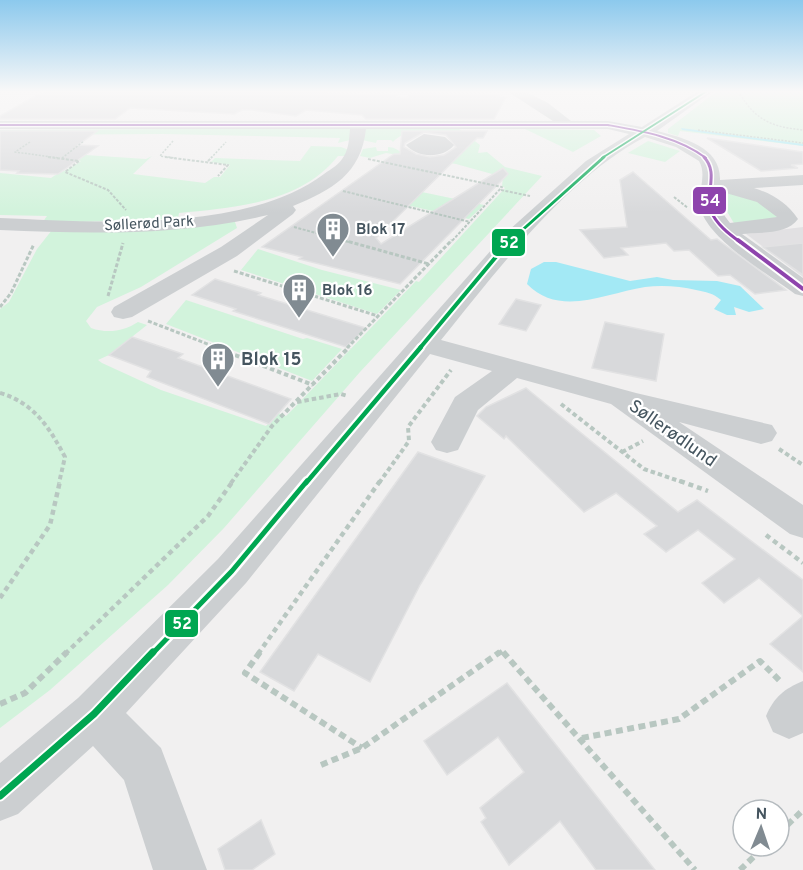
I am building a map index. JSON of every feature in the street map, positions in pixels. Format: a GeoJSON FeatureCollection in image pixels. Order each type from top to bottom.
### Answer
{"type":"FeatureCollection","features":[{"type":"Feature","properties":{"kind":"street"},"geometry":{"type":"LineString","coordinates":[[355,147],[358,132]]}},
{"type":"Feature","properties":{"kind":"street"},"geometry":{"type":"LineString","coordinates":[[515,235],[513,230],[519,219],[575,163],[635,132]]}},
{"type":"Feature","properties":{"kind":"street"},"geometry":{"type":"LineString","coordinates":[[0,796],[94,714],[232,571],[515,235],[592,165],[635,132]]}},
{"type":"Feature","properties":{"kind":"street"},"geometry":{"type":"LineString","coordinates":[[638,132],[681,144],[699,153],[711,166],[711,208],[714,217],[803,289]]}},
{"type":"Feature","properties":{"kind":"street"},"geometry":{"type":"LineString","coordinates":[[0,138],[225,142]]}},
{"type":"Feature","properties":{"kind":"street","name":"Søllerød Park"},"geometry":{"type":"LineString","coordinates":[[123,312],[273,222],[295,201],[338,174],[355,147]]}},
{"type":"Feature","properties":{"kind":"street"},"geometry":{"type":"LineString","coordinates":[[710,182],[742,184],[803,180]]}},
{"type":"Feature","properties":{"kind":"street"},"geometry":{"type":"LineString","coordinates":[[710,182],[752,192],[782,212],[788,219],[780,224],[726,229]]}},
{"type":"Feature","properties":{"kind":"street","name":"Søllerød Park"},"geometry":{"type":"LineString","coordinates":[[0,224],[47,226],[184,223],[226,218],[295,201]]}},
{"type":"Feature","properties":{"kind":"street","name":"Søllerødlund"},"geometry":{"type":"LineString","coordinates":[[424,344],[621,397],[803,524]]}},
{"type":"Feature","properties":{"kind":"street"},"geometry":{"type":"LineString","coordinates":[[447,442],[466,404],[502,377],[511,367]]}},
{"type":"Feature","properties":{"kind":"street"},"geometry":{"type":"LineString","coordinates":[[621,397],[761,433]]}},
{"type":"Feature","properties":{"kind":"street"},"geometry":{"type":"LineString","coordinates":[[94,714],[144,765],[180,870]]}},
{"type":"Feature","properties":{"kind":"path"},"geometry":{"type":"LineString","coordinates":[[707,132],[769,141],[803,143]]}},
{"type":"Feature","properties":{"kind":"path"},"geometry":{"type":"LineString","coordinates":[[35,139],[15,152],[79,161],[65,172],[119,195],[128,214],[128,225],[108,295],[110,302],[123,312],[313,385]]}},
{"type":"Feature","properties":{"kind":"path"},"geometry":{"type":"LineString","coordinates":[[62,158],[87,139]]}},
{"type":"Feature","properties":{"kind":"path"},"geometry":{"type":"LineString","coordinates":[[174,141],[160,156],[228,165],[218,176]]}},
{"type":"Feature","properties":{"kind":"path"},"geometry":{"type":"LineString","coordinates":[[208,162],[225,142]]}},
{"type":"Feature","properties":{"kind":"path"},"geometry":{"type":"LineString","coordinates":[[355,147],[502,187],[501,190]]}},
{"type":"Feature","properties":{"kind":"path"},"geometry":{"type":"LineString","coordinates":[[322,186],[470,222]]}},
{"type":"Feature","properties":{"kind":"path"},"geometry":{"type":"LineString","coordinates":[[501,190],[538,198]]}},
{"type":"Feature","properties":{"kind":"path"},"geometry":{"type":"LineString","coordinates":[[0,704],[25,693],[207,516],[272,426],[501,190]]}},
{"type":"Feature","properties":{"kind":"path"},"geometry":{"type":"LineString","coordinates":[[273,222],[429,264]]}},
{"type":"Feature","properties":{"kind":"path"},"geometry":{"type":"LineString","coordinates":[[0,307],[9,298],[30,249],[47,226]]}},
{"type":"Feature","properties":{"kind":"path"},"geometry":{"type":"LineString","coordinates":[[207,263],[379,316]]}},
{"type":"Feature","properties":{"kind":"path"},"geometry":{"type":"LineString","coordinates":[[362,748],[245,674],[404,449],[409,441],[408,427],[436,389],[442,386],[461,354]]}},
{"type":"Feature","properties":{"kind":"path"},"geometry":{"type":"LineString","coordinates":[[0,393],[21,399],[51,431],[65,457],[50,525],[0,598]]}},
{"type":"Feature","properties":{"kind":"path"},"geometry":{"type":"LineString","coordinates":[[296,402],[341,394],[372,403]]}},
{"type":"Feature","properties":{"kind":"path"},"geometry":{"type":"LineString","coordinates":[[551,397],[644,469],[711,492]]}},
{"type":"Feature","properties":{"kind":"path"},"geometry":{"type":"LineString","coordinates":[[762,532],[803,563]]}},
{"type":"Feature","properties":{"kind":"path"},"geometry":{"type":"LineString","coordinates":[[321,765],[362,748],[502,651],[695,870]]}},
{"type":"Feature","properties":{"kind":"path"},"geometry":{"type":"LineString","coordinates":[[581,739],[679,719],[760,661],[796,710]]}},
{"type":"Feature","properties":{"kind":"path"},"geometry":{"type":"LineString","coordinates":[[791,822],[803,810]]}},
{"type":"Feature","properties":{"kind":"path"},"geometry":{"type":"LineString","coordinates":[[741,870],[753,858]]}},
{"type":"Feature","properties":{"kind":"shaded area"},"geometry":{"type":"Polygon","coordinates":[[[803,227],[803,277],[746,234],[803,227]]]}},
{"type":"Feature","properties":{"kind":"green space"},"geometry":{"type":"Polygon","coordinates":[[[0,132],[351,132],[350,140],[338,143],[340,138],[163,134],[0,135],[0,132]]]}},
{"type":"Feature","properties":{"kind":"green space"},"geometry":{"type":"Polygon","coordinates":[[[362,132],[463,132],[480,145],[478,153],[487,152],[505,167],[542,176],[360,372],[224,528],[168,585],[50,690],[0,728],[0,309],[9,302],[37,249],[52,230],[234,219],[237,228],[141,287],[97,307],[86,321],[91,328],[104,331],[127,328],[138,322],[147,325],[109,355],[98,360],[102,363],[161,390],[266,426],[278,413],[286,416],[416,281],[419,282],[505,188],[502,186],[503,177],[456,164],[386,153],[370,158],[360,156],[363,149],[376,147],[377,151],[388,151],[388,147],[391,147],[406,154],[418,156],[454,155],[461,137],[416,132],[400,136],[393,142],[377,140],[376,143],[362,140],[362,132]]]}},
{"type":"Feature","properties":{"kind":"green space"},"geometry":{"type":"Polygon","coordinates":[[[530,132],[596,132],[601,136],[573,152],[530,132]]]}},
{"type":"Feature","properties":{"kind":"green space"},"geometry":{"type":"Polygon","coordinates":[[[668,132],[680,132],[678,136],[668,132]]]}},
{"type":"Feature","properties":{"kind":"green space"},"geometry":{"type":"Polygon","coordinates":[[[685,132],[803,132],[803,146],[685,132]]]}},
{"type":"Feature","properties":{"kind":"green space"},"geometry":{"type":"Polygon","coordinates":[[[648,141],[680,151],[665,162],[628,153],[648,141]]]}},
{"type":"Feature","properties":{"kind":"green space"},"geometry":{"type":"Polygon","coordinates":[[[311,146],[341,147],[349,150],[345,156],[338,156],[323,172],[305,184],[286,193],[244,205],[179,213],[178,219],[42,223],[47,216],[0,215],[0,173],[51,178],[81,161],[64,158],[70,154],[146,159],[152,156],[133,174],[205,183],[214,177],[220,177],[230,165],[211,162],[215,158],[300,161],[311,146]]]}},
{"type":"Feature","properties":{"kind":"green space"},"geometry":{"type":"Polygon","coordinates":[[[723,189],[747,193],[778,217],[735,225],[725,208],[723,189]]]}},
{"type":"Feature","properties":{"kind":"green space"},"geometry":{"type":"Polygon","coordinates":[[[417,191],[484,205],[469,219],[406,205],[417,191]]]}},
{"type":"Feature","properties":{"kind":"green space"},"geometry":{"type":"Polygon","coordinates":[[[258,249],[322,270],[401,290],[377,314],[241,270],[258,249]]]}},
{"type":"Feature","properties":{"kind":"green space"},"geometry":{"type":"Polygon","coordinates":[[[186,300],[303,339],[307,338],[342,349],[312,381],[166,324],[186,300]]]}},
{"type":"Feature","properties":{"kind":"water"},"geometry":{"type":"Polygon","coordinates":[[[544,262],[556,262],[630,281],[657,277],[673,280],[717,281],[740,286],[764,309],[749,312],[734,307],[736,315],[727,315],[714,309],[721,300],[715,296],[703,291],[670,286],[645,287],[584,300],[554,300],[540,294],[527,284],[531,269],[544,262]]]}},
{"type":"Feature","properties":{"kind":"building"},"geometry":{"type":"Polygon","coordinates":[[[0,132],[96,132],[78,145],[98,146],[58,174],[17,173],[19,171],[0,170],[0,132]]]}},
{"type":"Feature","properties":{"kind":"building"},"geometry":{"type":"Polygon","coordinates":[[[402,132],[487,132],[483,138],[477,138],[376,238],[381,244],[503,168],[508,174],[400,284],[299,259],[302,257],[262,247],[394,154],[400,154],[402,132]],[[424,132],[405,143],[404,147],[416,154],[430,157],[444,155],[456,147],[446,135],[424,132]]]}},
{"type":"Feature","properties":{"kind":"building"},"geometry":{"type":"Polygon","coordinates":[[[707,138],[803,152],[803,164],[791,165],[798,168],[761,171],[707,138]]]}},
{"type":"Feature","properties":{"kind":"building"},"geometry":{"type":"Polygon","coordinates":[[[633,172],[711,240],[717,239],[786,290],[755,294],[730,275],[718,276],[689,250],[674,251],[666,243],[621,248],[628,255],[604,258],[580,230],[627,227],[620,180],[633,172]]]}},
{"type":"Feature","properties":{"kind":"building"},"geometry":{"type":"Polygon","coordinates":[[[803,243],[803,275],[763,247],[803,243]]]}},
{"type":"Feature","properties":{"kind":"building","name":"Blok 16"},"geometry":{"type":"Polygon","coordinates":[[[215,279],[261,293],[258,295],[366,328],[346,347],[233,311],[236,309],[192,295],[215,279]]]}},
{"type":"Feature","properties":{"kind":"building"},"geometry":{"type":"Polygon","coordinates":[[[516,299],[541,305],[526,331],[499,324],[516,299]]]}},
{"type":"Feature","properties":{"kind":"building"},"geometry":{"type":"Polygon","coordinates":[[[605,322],[664,334],[656,381],[592,368],[605,322]]]}},
{"type":"Feature","properties":{"kind":"building","name":"Blok 15"},"geometry":{"type":"Polygon","coordinates":[[[132,337],[183,354],[178,358],[291,399],[269,424],[147,377],[151,371],[109,355],[132,337]]]}},
{"type":"Feature","properties":{"kind":"building"},"geometry":{"type":"Polygon","coordinates":[[[526,388],[678,512],[697,500],[803,580],[803,616],[759,578],[724,603],[702,583],[735,559],[698,530],[666,552],[644,534],[657,526],[616,493],[584,512],[506,436],[504,439],[477,416],[486,407],[526,388]]]}},
{"type":"Feature","properties":{"kind":"building"},"geometry":{"type":"Polygon","coordinates":[[[418,452],[485,476],[420,585],[370,682],[318,654],[294,691],[260,672],[418,452]]]}},
{"type":"Feature","properties":{"kind":"building"},"geometry":{"type":"Polygon","coordinates":[[[803,616],[803,672],[770,644],[803,616]]]}},
{"type":"Feature","properties":{"kind":"building"},"geometry":{"type":"Polygon","coordinates":[[[507,683],[655,870],[596,870],[560,821],[509,865],[481,822],[486,818],[480,808],[524,772],[498,737],[447,775],[424,741],[507,683]]]}},
{"type":"Feature","properties":{"kind":"building"},"geometry":{"type":"Polygon","coordinates":[[[261,820],[275,854],[252,870],[225,870],[218,849],[261,820]]]}},
{"type":"Feature","properties":{"kind":"waterway"},"geometry":{"type":"LineString","coordinates":[[702,132],[803,145]]}},
{"type":"Feature","properties":{"kind":"transit line","name":"54"},"geometry":{"type":"LineString","coordinates":[[639,132],[682,144],[696,150],[706,158],[712,173],[709,199],[714,217],[742,244],[803,289]]}},
{"type":"Feature","properties":{"kind":"transit line","name":"52"},"geometry":{"type":"LineString","coordinates":[[0,796],[94,714],[232,571],[515,235],[592,165],[628,140],[645,132]]}},
{"type":"Feature","properties":{"kind":"place","name":"Blok 17"},"geometry":{"type":"Point","coordinates":[333,258]}},
{"type":"Feature","properties":{"kind":"place","name":"Blok 16"},"geometry":{"type":"Point","coordinates":[299,319]}},
{"type":"Feature","properties":{"kind":"place","name":"Blok 15"},"geometry":{"type":"Point","coordinates":[218,388]}}]}
